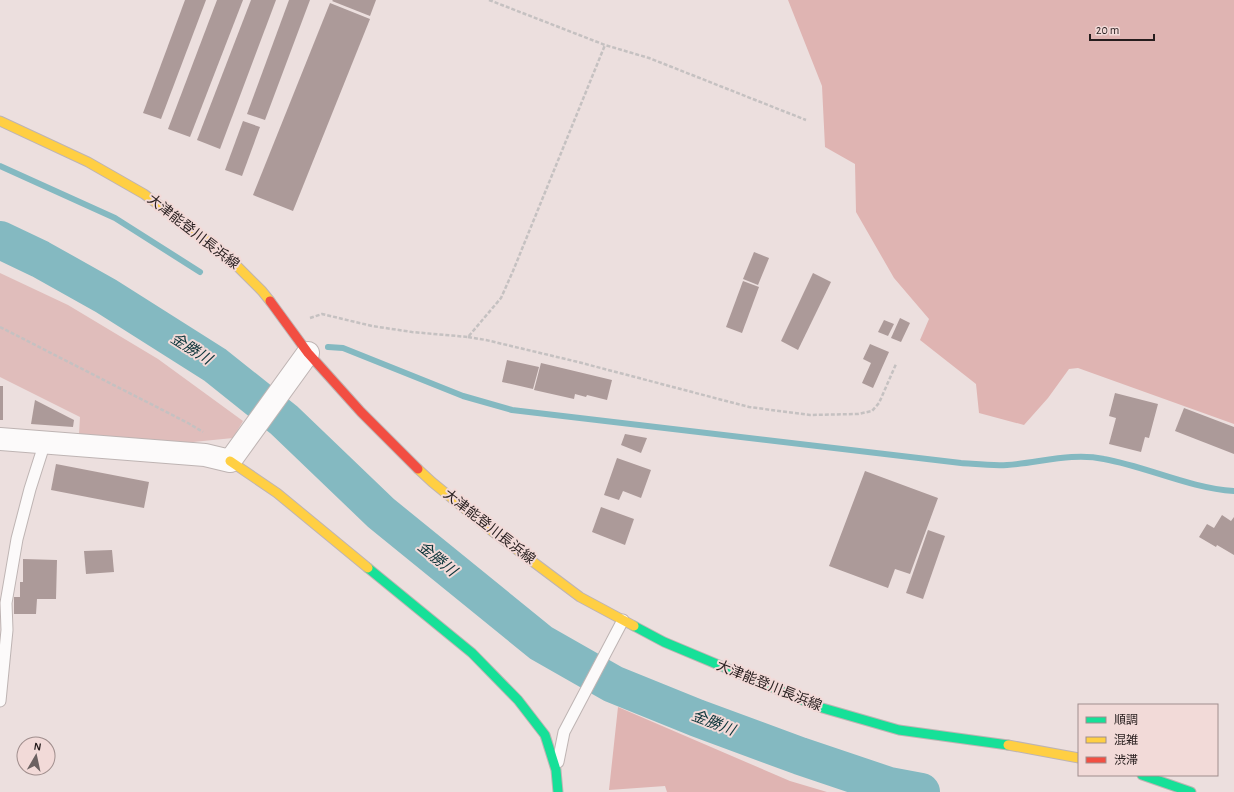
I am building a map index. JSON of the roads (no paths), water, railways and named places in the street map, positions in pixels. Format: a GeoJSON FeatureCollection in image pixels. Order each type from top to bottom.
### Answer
{"type":"FeatureCollection","features":[{"type":"Feature","properties":{"kind":"main road","name":"大津能登川長浜線"},"geometry":{"type":"LineString","coordinates":[[0,121],[88,162],[144,194],[225,254],[262,290],[289,326],[303,359],[361,412],[432,482],[492,531],[580,597],[664,642],[819,707],[899,730],[1028,748],[1078,758]]}},
{"type":"Feature","properties":{"kind":"main road"},"geometry":{"type":"LineString","coordinates":[[230,461],[277,493],[472,653],[518,700],[545,735],[556,770],[558,792]]}},
{"type":"Feature","properties":{"kind":"main road"},"geometry":{"type":"LineString","coordinates":[[1145,776],[1191,792]]}},
{"type":"Feature","properties":{"kind":"street"},"geometry":{"type":"LineString","coordinates":[[0,439],[205,455],[230,461],[303,359]]}},
{"type":"Feature","properties":{"kind":"lane"},"geometry":{"type":"LineString","coordinates":[[0,701],[7,630],[6,603],[17,539],[30,489],[45,442]]}},
{"type":"Feature","properties":{"kind":"lane"},"geometry":{"type":"LineString","coordinates":[[556,770],[564,732],[623,620]]}},
{"type":"Feature","properties":{"kind":"waterway"},"geometry":{"type":"LineString","coordinates":[[0,166],[115,218],[200,272]]}},
{"type":"Feature","properties":{"kind":"waterway","name":"金勝川"},"geometry":{"type":"LineString","coordinates":[[0,240],[40,259],[106,296],[215,365],[284,420],[381,513],[541,643],[613,684],[697,718],[800,756],[889,786],[921,792]]}},
{"type":"Feature","properties":{"kind":"waterway"},"geometry":{"type":"LineString","coordinates":[[328,347],[343,348],[463,396],[512,410],[961,463],[1007,465],[1068,457],[1092,457],[1137,467],[1201,486],[1234,491]]}}]}
